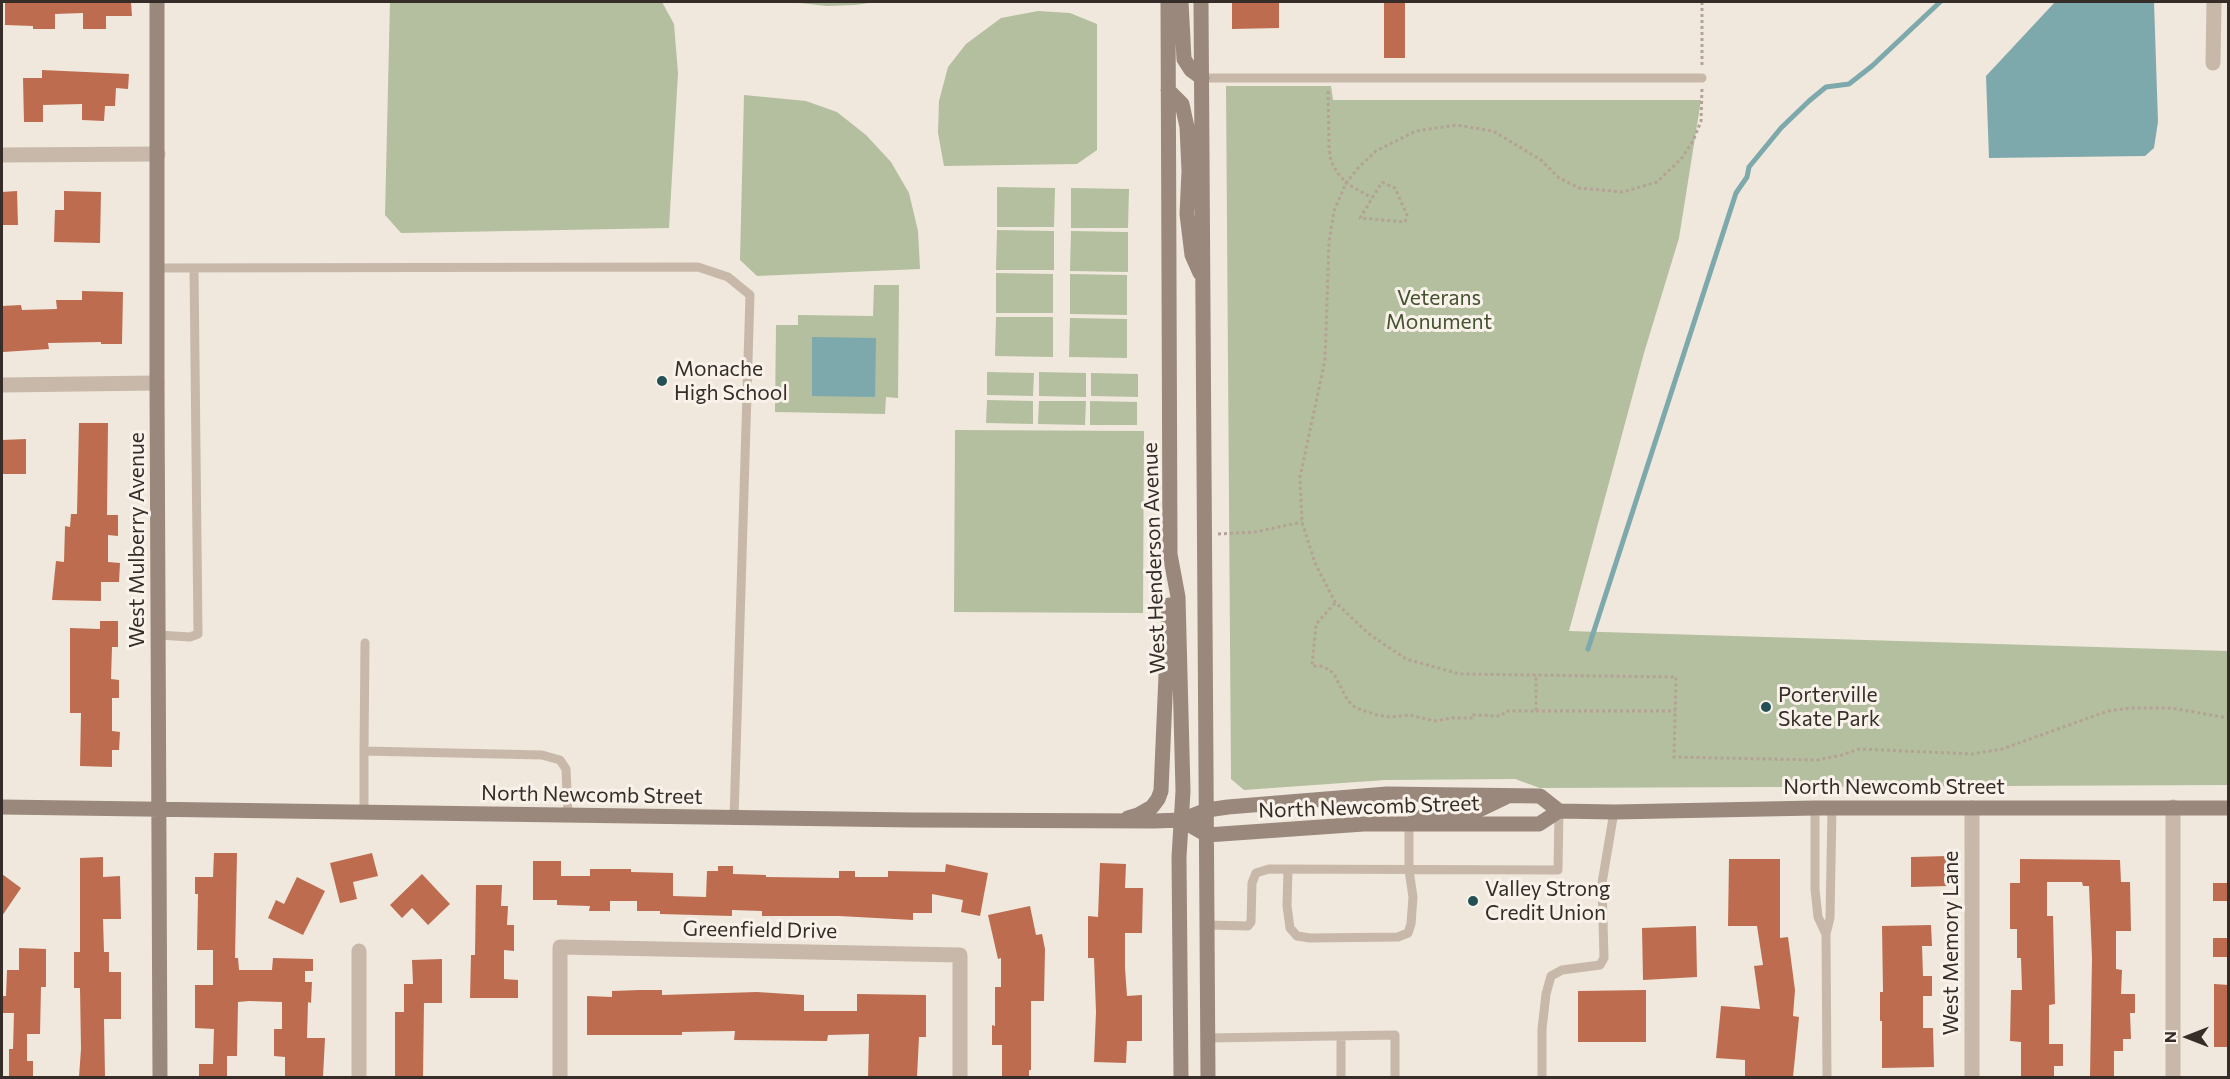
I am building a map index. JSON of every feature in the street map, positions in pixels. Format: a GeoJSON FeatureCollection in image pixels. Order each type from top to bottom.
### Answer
{"type":"FeatureCollection","features":[{"type":"Feature","properties":{"kind":"main road","name":"West Mulberry Avenue"},"geometry":{"type":"LineString","coordinates":[[157,2],[160,1077]]}},
{"type":"Feature","properties":{"kind":"main road","name":"West Henderson Avenue"},"geometry":{"type":"LineString","coordinates":[[1168,2],[1170,554],[1178,597],[1183,791],[1179,857],[1181,1077]]}},
{"type":"Feature","properties":{"kind":"main road"},"geometry":{"type":"LineString","coordinates":[[1181,2],[1184,59],[1191,70],[1202,78]]}},
{"type":"Feature","properties":{"kind":"main road"},"geometry":{"type":"LineString","coordinates":[[1201,2],[1208,1077]]}},
{"type":"Feature","properties":{"kind":"main road"},"geometry":{"type":"LineString","coordinates":[[1168,90],[1182,104],[1187,128],[1189,171],[1187,214],[1192,255],[1203,278]]}},
{"type":"Feature","properties":{"kind":"main road"},"geometry":{"type":"LineString","coordinates":[[1114,821],[1138,815],[1152,807],[1161,791],[1170,554]]}},
{"type":"Feature","properties":{"kind":"main road","name":"North Newcomb Street"},"geometry":{"type":"LineString","coordinates":[[2,807],[1114,821],[1181,820],[1206,810],[1387,794],[1539,796],[1559,811]]}},
{"type":"Feature","properties":{"kind":"main road"},"geometry":{"type":"LineString","coordinates":[[1409,824],[1434,810],[1481,809],[1511,795]]}},
{"type":"Feature","properties":{"kind":"main road","name":"North Newcomb Street"},"geometry":{"type":"LineString","coordinates":[[1207,835],[1364,824],[1539,824],[1559,811],[1815,808],[2229,808]]}},
{"type":"Feature","properties":{"kind":"main road"},"geometry":{"type":"LineString","coordinates":[[1181,820],[1207,835]]}},
{"type":"Feature","properties":{"kind":"street"},"geometry":{"type":"LineString","coordinates":[[2213,63],[2214,2]]}},
{"type":"Feature","properties":{"kind":"street"},"geometry":{"type":"LineString","coordinates":[[2,155],[158,154]]}},
{"type":"Feature","properties":{"kind":"street"},"geometry":{"type":"LineString","coordinates":[[2,385],[157,383]]}},
{"type":"Feature","properties":{"kind":"street"},"geometry":{"type":"LineString","coordinates":[[2173,807],[2173,1077]]}},
{"type":"Feature","properties":{"kind":"street","name":"West Memory Lane"},"geometry":{"type":"LineString","coordinates":[[1972,808],[1972,1077]]}},
{"type":"Feature","properties":{"kind":"street","name":"Greenfield Drive"},"geometry":{"type":"LineString","coordinates":[[560,1077],[560,947],[960,955],[960,1077]]}},
{"type":"Feature","properties":{"kind":"street"},"geometry":{"type":"LineString","coordinates":[[359,951],[359,1077]]}},
{"type":"Feature","properties":{"kind":"lane"},"geometry":{"type":"LineString","coordinates":[[1202,78],[1702,78]]}},
{"type":"Feature","properties":{"kind":"lane"},"geometry":{"type":"LineString","coordinates":[[157,268],[698,267],[728,277],[750,295],[734,818]]}},
{"type":"Feature","properties":{"kind":"lane"},"geometry":{"type":"LineString","coordinates":[[158,635],[190,637],[198,634],[194,268]]}},
{"type":"Feature","properties":{"kind":"lane"},"geometry":{"type":"LineString","coordinates":[[364,812],[365,643]]}},
{"type":"Feature","properties":{"kind":"lane"},"geometry":{"type":"LineString","coordinates":[[364,751],[542,755],[560,760],[566,770],[568,815]]}},
{"type":"Feature","properties":{"kind":"lane"},"geometry":{"type":"LineString","coordinates":[[1815,808],[1815,889],[1818,917],[1826,934]]}},
{"type":"Feature","properties":{"kind":"lane"},"geometry":{"type":"LineString","coordinates":[[1827,1077],[1826,934],[1830,918],[1832,808]]}},
{"type":"Feature","properties":{"kind":"lane"},"geometry":{"type":"LineString","coordinates":[[1207,925],[1248,926],[1251,922],[1252,883],[1256,873],[1269,869],[1558,870],[1559,811]]}},
{"type":"Feature","properties":{"kind":"lane"},"geometry":{"type":"LineString","coordinates":[[1542,1077],[1542,1029],[1546,994],[1551,976],[1562,970],[1600,965],[1604,958],[1602,883],[1614,812]]}},
{"type":"Feature","properties":{"kind":"lane"},"geometry":{"type":"LineString","coordinates":[[1288,869],[1287,906],[1290,928],[1297,936],[1310,938],[1398,937],[1408,933],[1412,924],[1413,897],[1409,870],[1409,824]]}},
{"type":"Feature","properties":{"kind":"lane"},"geometry":{"type":"LineString","coordinates":[[1208,1038],[1395,1035],[1395,1077]]}},
{"type":"Feature","properties":{"kind":"lane"},"geometry":{"type":"LineString","coordinates":[[1341,1036],[1341,1077]]}},
{"type":"Feature","properties":{"kind":"path"},"geometry":{"type":"LineString","coordinates":[[1702,2],[1701,120],[1693,141],[1681,159],[1657,182],[1623,192],[1579,188],[1559,178],[1541,160],[1493,131],[1457,125],[1416,131],[1376,151],[1346,183],[1334,211],[1329,242],[1325,360],[1300,477],[1302,522],[1315,563],[1335,602],[1369,634],[1406,659],[1460,674],[1676,677],[1674,757],[1817,760],[1858,749],[1973,754],[2002,749],[2108,711],[2131,708],[2171,708],[2229,718]]}},
{"type":"Feature","properties":{"kind":"path"},"geometry":{"type":"LineString","coordinates":[[1329,78],[1329,148],[1334,167],[1346,183],[1372,198]]}},
{"type":"Feature","properties":{"kind":"path"},"geometry":{"type":"LineString","coordinates":[[1382,182],[1395,188],[1407,215],[1406,222],[1360,218],[1372,198],[1382,182]]}},
{"type":"Feature","properties":{"kind":"path"},"geometry":{"type":"LineString","coordinates":[[1205,534],[1255,532],[1302,522]]}},
{"type":"Feature","properties":{"kind":"path"},"geometry":{"type":"LineString","coordinates":[[1335,602],[1316,624],[1312,666],[1321,666],[1330,670],[1348,701],[1356,708],[1383,716],[1410,715],[1434,720],[1452,717],[1473,718],[1473,714],[1501,716],[1506,711],[1675,711]]}},
{"type":"Feature","properties":{"kind":"path"},"geometry":{"type":"LineString","coordinates":[[1536,674],[1536,711]]}},
{"type":"Feature","properties":{"kind":"green space"},"geometry":{"type":"Polygon","coordinates":[[[390,2],[662,2],[674,24],[678,73],[669,228],[401,233],[385,215],[390,2]]]}},
{"type":"Feature","properties":{"kind":"green space"},"geometry":{"type":"Polygon","coordinates":[[[790,2],[876,2],[827,6],[790,2]]]}},
{"type":"Feature","properties":{"kind":"green space"},"geometry":{"type":"Polygon","coordinates":[[[1038,11],[1070,13],[1097,24],[1097,150],[1077,164],[944,166],[938,133],[939,101],[948,67],[966,44],[1001,18],[1038,11]]]}},
{"type":"Feature","properties":{"kind":"green space","name":"Veterans Monument"},"geometry":{"type":"Polygon","coordinates":[[[1226,86],[1331,86],[1333,100],[1701,100],[1679,238],[1644,353],[1569,631],[2228,651],[2228,785],[1540,788],[1515,779],[1385,780],[1244,790],[1231,779],[1226,86]]]}},
{"type":"Feature","properties":{"kind":"green space"},"geometry":{"type":"Polygon","coordinates":[[[744,95],[806,101],[837,112],[866,135],[891,162],[909,193],[918,231],[920,269],[757,276],[740,260],[744,95]]]}},
{"type":"Feature","properties":{"kind":"green space"},"geometry":{"type":"Polygon","coordinates":[[[997,187],[1055,188],[1054,227],[997,227],[997,187]]]}},
{"type":"Feature","properties":{"kind":"green space"},"geometry":{"type":"Polygon","coordinates":[[[1071,188],[1129,189],[1128,228],[1071,228],[1071,188]]]}},
{"type":"Feature","properties":{"kind":"green space"},"geometry":{"type":"Polygon","coordinates":[[[997,230],[1054,231],[1054,270],[996,270],[997,230]]]}},
{"type":"Feature","properties":{"kind":"green space"},"geometry":{"type":"Polygon","coordinates":[[[1071,231],[1128,232],[1128,272],[1070,271],[1071,231]]]}},
{"type":"Feature","properties":{"kind":"green space"},"geometry":{"type":"Polygon","coordinates":[[[996,273],[1053,274],[1053,313],[996,313],[996,273]]]}},
{"type":"Feature","properties":{"kind":"green space"},"geometry":{"type":"Polygon","coordinates":[[[1070,274],[1127,275],[1127,315],[1070,314],[1070,274]]]}},
{"type":"Feature","properties":{"kind":"green space"},"geometry":{"type":"Polygon","coordinates":[[[874,285],[899,285],[898,398],[886,397],[885,414],[775,412],[776,325],[798,325],[798,315],[873,316],[874,285]]]}},
{"type":"Feature","properties":{"kind":"green space"},"geometry":{"type":"Polygon","coordinates":[[[996,317],[1053,317],[1053,357],[995,356],[996,317]]]}},
{"type":"Feature","properties":{"kind":"green space"},"geometry":{"type":"Polygon","coordinates":[[[1070,318],[1127,319],[1127,358],[1069,357],[1070,318]]]}},
{"type":"Feature","properties":{"kind":"green space"},"geometry":{"type":"Polygon","coordinates":[[[987,372],[1034,373],[1033,396],[987,395],[987,372]]]}},
{"type":"Feature","properties":{"kind":"green space"},"geometry":{"type":"Polygon","coordinates":[[[1039,372],[1086,373],[1086,397],[1039,396],[1039,372]]]}},
{"type":"Feature","properties":{"kind":"green space"},"geometry":{"type":"Polygon","coordinates":[[[1091,373],[1138,374],[1138,397],[1091,396],[1091,373]]]}},
{"type":"Feature","properties":{"kind":"green space"},"geometry":{"type":"Polygon","coordinates":[[[987,400],[1033,401],[1033,424],[986,423],[987,400]]]}},
{"type":"Feature","properties":{"kind":"green space"},"geometry":{"type":"Polygon","coordinates":[[[1039,401],[1086,401],[1085,425],[1038,424],[1039,401]]]}},
{"type":"Feature","properties":{"kind":"green space"},"geometry":{"type":"Polygon","coordinates":[[[1090,401],[1137,402],[1137,425],[1090,425],[1090,401]]]}},
{"type":"Feature","properties":{"kind":"green space"},"geometry":{"type":"Polygon","coordinates":[[[955,430],[1144,431],[1143,613],[954,612],[955,430]]]}},
{"type":"Feature","properties":{"kind":"water"},"geometry":{"type":"Polygon","coordinates":[[[2055,2],[2154,2],[2158,122],[2154,148],[2145,156],[1989,158],[1986,76],[2055,2]]]}},
{"type":"Feature","properties":{"kind":"water"},"geometry":{"type":"Polygon","coordinates":[[[812,337],[876,338],[875,397],[812,396],[812,337]]]}},
{"type":"Feature","properties":{"kind":"building"},"geometry":{"type":"Polygon","coordinates":[[[5,2],[131,2],[132,16],[106,16],[106,29],[83,29],[83,13],[55,14],[55,29],[33,29],[33,26],[5,25],[5,2]]]}},
{"type":"Feature","properties":{"kind":"building"},"geometry":{"type":"Polygon","coordinates":[[[1232,2],[1279,2],[1279,28],[1232,29],[1232,2]]]}},
{"type":"Feature","properties":{"kind":"building"},"geometry":{"type":"Polygon","coordinates":[[[1384,2],[1405,2],[1405,58],[1384,58],[1384,2]]]}},
{"type":"Feature","properties":{"kind":"building"},"geometry":{"type":"Polygon","coordinates":[[[42,70],[129,74],[128,89],[116,88],[115,106],[105,106],[104,121],[82,120],[82,104],[43,105],[43,122],[24,122],[23,78],[42,78],[42,70]]]}},
{"type":"Feature","properties":{"kind":"building"},"geometry":{"type":"Polygon","coordinates":[[[17,191],[18,225],[2,225],[2,192],[17,191]]]}},
{"type":"Feature","properties":{"kind":"building"},"geometry":{"type":"Polygon","coordinates":[[[64,191],[101,192],[100,243],[54,242],[55,210],[64,210],[64,191]]]}},
{"type":"Feature","properties":{"kind":"building"},"geometry":{"type":"Polygon","coordinates":[[[82,291],[123,292],[122,344],[48,343],[49,349],[3,352],[2,306],[21,305],[22,310],[57,309],[56,300],[82,300],[82,291]]]}},
{"type":"Feature","properties":{"kind":"building"},"geometry":{"type":"Polygon","coordinates":[[[79,423],[108,423],[107,515],[118,515],[118,536],[108,535],[108,562],[120,563],[119,582],[101,582],[101,601],[52,600],[56,561],[64,562],[65,526],[70,527],[71,514],[77,514],[79,423]]]}},
{"type":"Feature","properties":{"kind":"building"},"geometry":{"type":"Polygon","coordinates":[[[26,439],[26,474],[2,474],[2,440],[26,439]]]}},
{"type":"Feature","properties":{"kind":"building"},"geometry":{"type":"Polygon","coordinates":[[[100,621],[118,621],[118,647],[112,647],[111,679],[119,680],[119,698],[112,698],[112,731],[120,732],[119,750],[112,750],[112,767],[80,766],[81,713],[70,713],[70,628],[100,629],[100,621]]]}},
{"type":"Feature","properties":{"kind":"building"},"geometry":{"type":"Polygon","coordinates":[[[214,853],[237,853],[235,958],[238,958],[239,970],[272,970],[273,958],[313,959],[313,971],[305,971],[305,982],[312,982],[311,1003],[308,1002],[307,1038],[325,1038],[323,1077],[285,1077],[285,1057],[274,1056],[274,1029],[282,1029],[282,1002],[249,1001],[238,1002],[237,1056],[227,1056],[227,1077],[199,1077],[199,1064],[213,1064],[214,1029],[195,1028],[195,985],[213,985],[213,950],[197,950],[198,894],[195,894],[195,877],[213,877],[214,853]]]}},
{"type":"Feature","properties":{"kind":"building"},"geometry":{"type":"Polygon","coordinates":[[[372,853],[378,876],[353,882],[357,899],[340,903],[330,863],[372,853]]]}},
{"type":"Feature","properties":{"kind":"building"},"geometry":{"type":"Polygon","coordinates":[[[1948,856],[1949,886],[1911,887],[1911,857],[1948,856]]]}},
{"type":"Feature","properties":{"kind":"building"},"geometry":{"type":"Polygon","coordinates":[[[103,857],[103,877],[120,876],[121,919],[103,919],[104,952],[109,952],[109,972],[121,972],[121,1019],[104,1019],[105,1077],[79,1077],[80,988],[74,988],[74,952],[80,952],[80,858],[103,857]]]}},
{"type":"Feature","properties":{"kind":"building"},"geometry":{"type":"Polygon","coordinates":[[[1729,859],[1780,859],[1780,938],[1788,937],[1795,990],[1793,1016],[1799,1017],[1793,1077],[1745,1077],[1745,1060],[1716,1058],[1721,1006],[1760,1009],[1754,966],[1763,965],[1757,926],[1728,926],[1729,859]]]}},
{"type":"Feature","properties":{"kind":"building"},"geometry":{"type":"Polygon","coordinates":[[[2020,859],[2120,860],[2121,882],[2130,882],[2131,931],[2116,931],[2116,969],[2122,970],[2121,994],[2135,994],[2135,1013],[2130,1013],[2131,1039],[2123,1039],[2123,1051],[2114,1051],[2114,1077],[2090,1077],[2092,958],[2089,886],[2083,886],[2082,882],[2047,882],[2047,916],[2053,916],[2055,1004],[2049,1005],[2049,1044],[2063,1044],[2063,1066],[2054,1066],[2054,1077],[2021,1077],[2021,1042],[2010,1041],[2011,990],[2022,990],[2021,958],[2017,958],[2017,929],[2010,929],[2010,883],[2020,883],[2020,859]]]}},
{"type":"Feature","properties":{"kind":"building"},"geometry":{"type":"Polygon","coordinates":[[[533,861],[561,861],[561,876],[590,876],[590,869],[631,869],[631,872],[673,873],[673,896],[706,897],[707,871],[718,871],[718,866],[733,866],[733,874],[766,875],[766,877],[839,878],[839,871],[855,871],[855,877],[888,877],[888,871],[945,872],[946,864],[988,873],[980,916],[961,912],[963,900],[932,894],[932,913],[913,913],[913,920],[839,916],[762,916],[762,911],[732,910],[732,916],[637,911],[637,901],[610,901],[610,911],[589,911],[590,906],[557,905],[557,900],[533,900],[533,861]]]}},
{"type":"Feature","properties":{"kind":"building"},"geometry":{"type":"Polygon","coordinates":[[[1100,863],[1126,864],[1125,888],[1143,888],[1142,933],[1125,933],[1127,996],[1142,995],[1142,1041],[1127,1041],[1126,1063],[1094,1062],[1096,1012],[1094,958],[1088,958],[1088,916],[1098,917],[1100,863]]]}},
{"type":"Feature","properties":{"kind":"building"},"geometry":{"type":"Polygon","coordinates":[[[2,874],[21,888],[2,916],[2,874]]]}},
{"type":"Feature","properties":{"kind":"building"},"geometry":{"type":"Polygon","coordinates":[[[422,874],[450,904],[428,925],[412,908],[402,918],[390,905],[422,874]]]}},
{"type":"Feature","properties":{"kind":"building"},"geometry":{"type":"Polygon","coordinates":[[[297,877],[325,891],[303,935],[268,918],[276,900],[284,904],[297,877]]]}},
{"type":"Feature","properties":{"kind":"building"},"geometry":{"type":"Polygon","coordinates":[[[2213,883],[2229,883],[2229,901],[2213,901],[2213,883]]]}},
{"type":"Feature","properties":{"kind":"building"},"geometry":{"type":"Polygon","coordinates":[[[476,885],[502,885],[501,906],[508,906],[507,925],[514,925],[514,951],[504,950],[504,979],[518,980],[518,998],[470,998],[471,955],[475,955],[476,885]]]}},
{"type":"Feature","properties":{"kind":"building"},"geometry":{"type":"Polygon","coordinates":[[[1030,906],[1036,935],[1042,934],[1045,949],[1044,1001],[1031,1001],[1031,1070],[1029,1070],[1029,1077],[1002,1077],[1002,1045],[992,1045],[992,1025],[995,1026],[995,987],[1001,987],[1001,958],[998,959],[988,915],[1030,906]]]}},
{"type":"Feature","properties":{"kind":"building"},"geometry":{"type":"Polygon","coordinates":[[[1931,925],[1932,946],[1922,946],[1923,976],[1932,976],[1932,996],[1923,996],[1923,1028],[1933,1028],[1934,1067],[1882,1068],[1880,992],[1883,992],[1882,926],[1931,925]]]}},
{"type":"Feature","properties":{"kind":"building"},"geometry":{"type":"Polygon","coordinates":[[[1696,926],[1697,977],[1643,980],[1642,928],[1696,926]]]}},
{"type":"Feature","properties":{"kind":"building"},"geometry":{"type":"Polygon","coordinates":[[[2213,938],[2229,938],[2229,957],[2213,957],[2213,938]]]}},
{"type":"Feature","properties":{"kind":"building"},"geometry":{"type":"Polygon","coordinates":[[[19,948],[46,949],[46,987],[41,987],[40,1034],[27,1034],[27,1061],[33,1061],[33,1077],[9,1077],[9,1049],[13,1049],[14,1013],[2,1013],[2,996],[6,996],[7,970],[19,970],[19,948]]]}},
{"type":"Feature","properties":{"kind":"building"},"geometry":{"type":"Polygon","coordinates":[[[442,959],[442,1003],[424,1003],[423,1077],[395,1077],[395,1012],[404,1012],[404,984],[413,984],[412,960],[442,959]]]}},
{"type":"Feature","properties":{"kind":"building"},"geometry":{"type":"Polygon","coordinates":[[[2214,984],[2229,985],[2229,1047],[2214,1047],[2214,984]]]}},
{"type":"Feature","properties":{"kind":"building"},"geometry":{"type":"Polygon","coordinates":[[[662,990],[662,995],[757,992],[804,995],[804,1011],[857,1011],[857,994],[926,995],[926,1037],[919,1037],[917,1077],[868,1077],[869,1034],[828,1035],[827,1041],[734,1040],[735,1031],[682,1032],[682,1035],[587,1035],[587,996],[612,997],[612,991],[662,990]]]}},
{"type":"Feature","properties":{"kind":"building"},"geometry":{"type":"Polygon","coordinates":[[[1646,990],[1646,1042],[1578,1042],[1578,991],[1646,990]]]}},
{"type":"Feature","properties":{"kind":"waterway"},"geometry":{"type":"LineString","coordinates":[[1588,649],[1736,193],[1747,177],[1749,167],[1781,128],[1809,101],[1826,87],[1849,84],[1872,66],[1940,2]]}},
{"type":"Feature","properties":{"kind":"place","name":"Monache High School"},"geometry":{"type":"Point","coordinates":[662,381]}},
{"type":"Feature","properties":{"kind":"place","name":"Porterville Skate Park"},"geometry":{"type":"Point","coordinates":[1766,707]}},
{"type":"Feature","properties":{"kind":"place","name":"Valley Strong Credit Union"},"geometry":{"type":"Point","coordinates":[1473,901]}}]}
